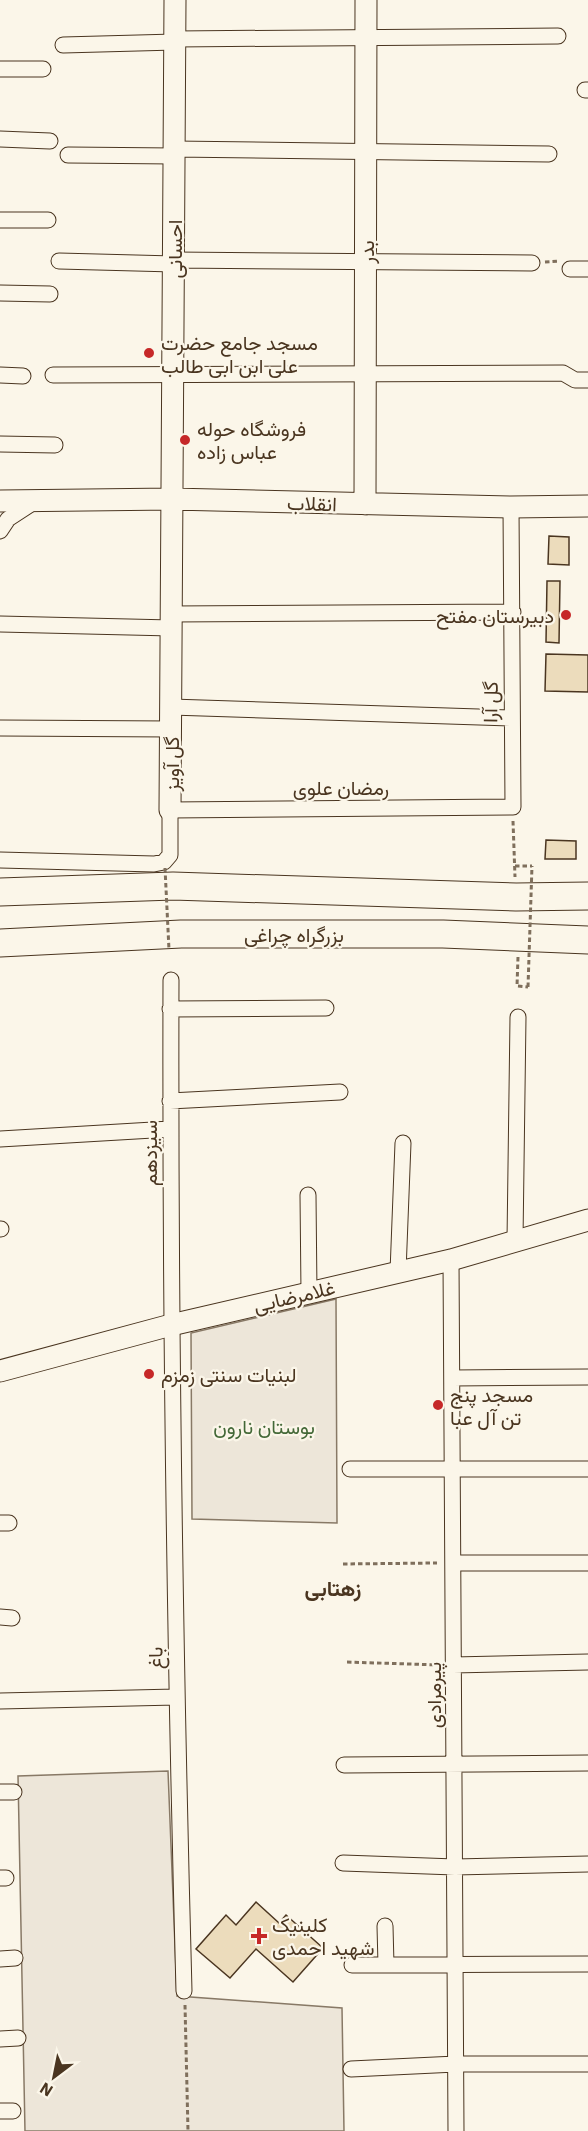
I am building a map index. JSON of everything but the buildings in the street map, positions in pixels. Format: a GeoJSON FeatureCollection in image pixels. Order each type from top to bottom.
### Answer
{"type":"FeatureCollection","features":[{"type":"Feature","properties":{"kind":"highway"},"geometry":{"type":"LineString","coordinates":[[0,892],[173,886],[516,897],[588,896]]}},
{"type":"Feature","properties":{"kind":"highway","name":"بزرگراه چراغی"},"geometry":{"type":"LineString","coordinates":[[0,943],[181,934],[443,934],[588,940]]}},
{"type":"Feature","properties":{"kind":"street","name":"احسانی"},"geometry":{"type":"LineString","coordinates":[[172,499],[175,0]]}},
{"type":"Feature","properties":{"kind":"street","name":"بدر"},"geometry":{"type":"LineString","coordinates":[[366,0],[366,504]]}},
{"type":"Feature","properties":{"kind":"street"},"geometry":{"type":"LineString","coordinates":[[63,45],[366,36],[558,36]]}},
{"type":"Feature","properties":{"kind":"street"},"geometry":{"type":"LineString","coordinates":[[0,69],[43,69]]}},
{"type":"Feature","properties":{"kind":"street"},"geometry":{"type":"LineString","coordinates":[[0,139],[50,141]]}},
{"type":"Feature","properties":{"kind":"street"},"geometry":{"type":"LineString","coordinates":[[68,156],[174,152],[549,154]]}},
{"type":"Feature","properties":{"kind":"street"},"geometry":{"type":"LineString","coordinates":[[0,220],[48,220]]}},
{"type":"Feature","properties":{"kind":"street"},"geometry":{"type":"LineString","coordinates":[[58,261],[532,263]]}},
{"type":"Feature","properties":{"kind":"street"},"geometry":{"type":"LineString","coordinates":[[570,269],[588,269]]}},
{"type":"Feature","properties":{"kind":"street"},"geometry":{"type":"LineString","coordinates":[[0,292],[50,294]]}},
{"type":"Feature","properties":{"kind":"street"},"geometry":{"type":"LineString","coordinates":[[53,375],[562,373],[581,380]]}},
{"type":"Feature","properties":{"kind":"street"},"geometry":{"type":"LineString","coordinates":[[0,375],[23,376]]}},
{"type":"Feature","properties":{"kind":"street"},"geometry":{"type":"LineString","coordinates":[[0,444],[55,444]]}},
{"type":"Feature","properties":{"kind":"street","name":"انقلاب"},"geometry":{"type":"LineString","coordinates":[[0,501],[172,499],[511,507],[588,506]]}},
{"type":"Feature","properties":{"kind":"street","name":"گل آویز"},"geometry":{"type":"LineString","coordinates":[[0,860],[154,864],[164,862],[170,855],[172,499]]}},
{"type":"Feature","properties":{"kind":"street"},"geometry":{"type":"LineString","coordinates":[[0,531],[8,519],[37,501]]}},
{"type":"Feature","properties":{"kind":"street","name":"گل آرا"},"geometry":{"type":"LineString","coordinates":[[511,507],[513,807]]}},
{"type":"Feature","properties":{"kind":"street"},"geometry":{"type":"LineString","coordinates":[[0,624],[513,612]]}},
{"type":"Feature","properties":{"kind":"street"},"geometry":{"type":"LineString","coordinates":[[171,707],[511,718]]}},
{"type":"Feature","properties":{"kind":"street"},"geometry":{"type":"LineString","coordinates":[[0,728],[171,729]]}},
{"type":"Feature","properties":{"kind":"street","name":"رمضان علوی"},"geometry":{"type":"LineString","coordinates":[[171,810],[513,807]]}},
{"type":"Feature","properties":{"kind":"street","name":"سیزدهم"},"geometry":{"type":"LineString","coordinates":[[171,980],[171,1325]]}},
{"type":"Feature","properties":{"kind":"street"},"geometry":{"type":"LineString","coordinates":[[171,1010],[326,1008]]}},
{"type":"Feature","properties":{"kind":"street"},"geometry":{"type":"LineString","coordinates":[[515,1240],[518,1017]]}},
{"type":"Feature","properties":{"kind":"street"},"geometry":{"type":"LineString","coordinates":[[171,1101],[340,1092]]}},
{"type":"Feature","properties":{"kind":"street"},"geometry":{"type":"LineString","coordinates":[[0,1139],[170,1129]]}},
{"type":"Feature","properties":{"kind":"street"},"geometry":{"type":"LineString","coordinates":[[398,1272],[403,1143]]}},
{"type":"Feature","properties":{"kind":"street"},"geometry":{"type":"LineString","coordinates":[[308,1195],[309,1293]]}},
{"type":"Feature","properties":{"kind":"street","name":"غلامرضایی"},"geometry":{"type":"LineString","coordinates":[[0,1371],[171,1325],[451,1260],[588,1220]]}},
{"type":"Feature","properties":{"kind":"street","name":"پیرمرادی"},"geometry":{"type":"LineString","coordinates":[[451,1260],[456,2131]]}},
{"type":"Feature","properties":{"kind":"street","name":"باغ"},"geometry":{"type":"LineString","coordinates":[[171,1325],[176,1697],[184,1991]]}},
{"type":"Feature","properties":{"kind":"street"},"geometry":{"type":"LineString","coordinates":[[452,1378],[588,1377]]}},
{"type":"Feature","properties":{"kind":"street"},"geometry":{"type":"LineString","coordinates":[[350,1469],[588,1469]]}},
{"type":"Feature","properties":{"kind":"street"},"geometry":{"type":"LineString","coordinates":[[453,1563],[588,1563]]}},
{"type":"Feature","properties":{"kind":"street"},"geometry":{"type":"LineString","coordinates":[[453,1665],[588,1662]]}},
{"type":"Feature","properties":{"kind":"street"},"geometry":{"type":"LineString","coordinates":[[0,1701],[176,1697]]}},
{"type":"Feature","properties":{"kind":"street"},"geometry":{"type":"LineString","coordinates":[[344,1765],[588,1763]]}},
{"type":"Feature","properties":{"kind":"street"},"geometry":{"type":"LineString","coordinates":[[343,1863],[455,1867],[588,1864]]}},
{"type":"Feature","properties":{"kind":"street"},"geometry":{"type":"LineString","coordinates":[[385,1926],[386,1965]]}},
{"type":"Feature","properties":{"kind":"street"},"geometry":{"type":"LineString","coordinates":[[352,1965],[588,1964]]}},
{"type":"Feature","properties":{"kind":"street"},"geometry":{"type":"LineString","coordinates":[[0,2039],[18,2038]]}},
{"type":"Feature","properties":{"kind":"street"},"geometry":{"type":"LineString","coordinates":[[351,2069],[456,2064],[588,2064]]}},
{"type":"Feature","properties":{"kind":"path"},"geometry":{"type":"LineString","coordinates":[[532,263],[560,261],[570,269]]}},
{"type":"Feature","properties":{"kind":"path"},"geometry":{"type":"LineString","coordinates":[[513,807],[516,897]]}},
{"type":"Feature","properties":{"kind":"path"},"geometry":{"type":"LineString","coordinates":[[515,866],[532,866],[528,987],[517,986],[519,937]]}},
{"type":"Feature","properties":{"kind":"path"},"geometry":{"type":"LineString","coordinates":[[165,868],[169,950]]}},
{"type":"Feature","properties":{"kind":"path"},"geometry":{"type":"LineString","coordinates":[[343,1564],[453,1563]]}},
{"type":"Feature","properties":{"kind":"path"},"geometry":{"type":"LineString","coordinates":[[347,1662],[453,1665]]}},
{"type":"Feature","properties":{"kind":"path"},"geometry":{"type":"LineString","coordinates":[[184,1991],[188,2131]]}},
{"type":"Feature","properties":{"kind":"green space","name":"بوستان نارون"},"geometry":{"type":"Polygon","coordinates":[[[336,1299],[337,1523],[192,1519],[191,1333],[336,1299]]]}},
{"type":"Feature","properties":{"kind":"green space"},"geometry":{"type":"Polygon","coordinates":[[[168,1771],[177,1996],[342,2008],[344,2131],[25,2131],[18,1776],[168,1771]]]}},
{"type":"Feature","properties":{"kind":"place","name":"مسجد جامع حضرت علی ابن ابی طالب"},"geometry":{"type":"Point","coordinates":[149,353]}},
{"type":"Feature","properties":{"kind":"place","name":"فروشگاه حوله عباس زاده"},"geometry":{"type":"Point","coordinates":[185,440]}},
{"type":"Feature","properties":{"kind":"place","name":"دبیرستان مفتح"},"geometry":{"type":"Point","coordinates":[566,615]}},
{"type":"Feature","properties":{"kind":"place","name":"لبنیات سنتی زمزم"},"geometry":{"type":"Point","coordinates":[149,1374]}},
{"type":"Feature","properties":{"kind":"place","name":"مسجد پنج تن آل عبا"},"geometry":{"type":"Point","coordinates":[438,1405]}},
{"type":"Feature","properties":{"kind":"place","name":"کلینیک شهید احمدی"},"geometry":{"type":"Point","coordinates":[259,1936]}},
{"type":"Feature","properties":{"kind":"district","name":"زهتابی"},"geometry":{"type":"Point","coordinates":[333,1588]}}]}
